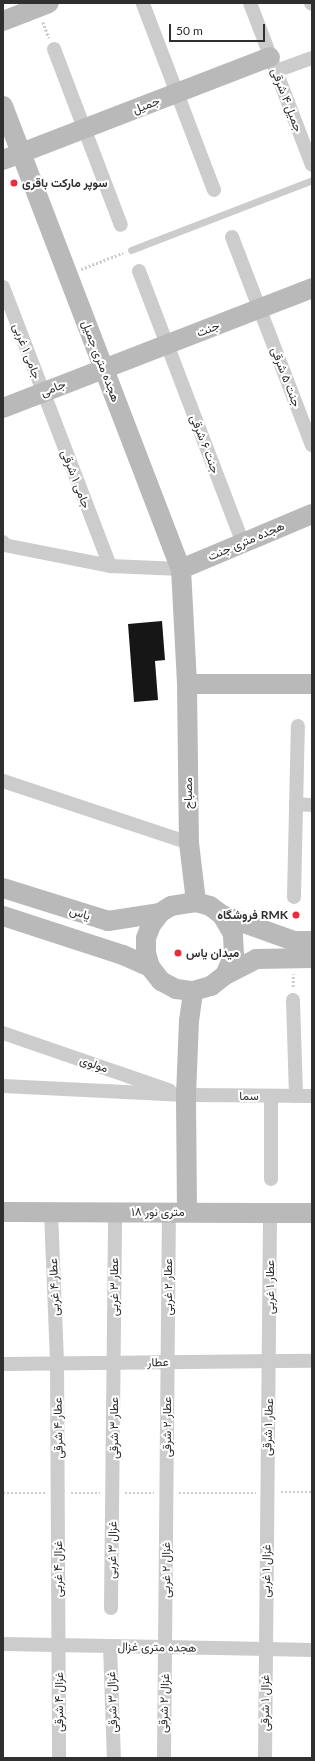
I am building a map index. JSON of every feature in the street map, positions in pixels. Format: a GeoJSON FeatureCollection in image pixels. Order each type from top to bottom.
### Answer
{"type":"FeatureCollection","features":[{"type":"Feature","properties":{"kind":"street","name":"جمیل ۴ شرقی"},"geometry":{"type":"LineString","coordinates":[[250,3],[312,165]]}},
{"type":"Feature","properties":{"kind":"street"},"geometry":{"type":"LineString","coordinates":[[143,4],[214,190]]}},
{"type":"Feature","properties":{"kind":"street"},"geometry":{"type":"LineString","coordinates":[[3,21],[44,5]]}},
{"type":"Feature","properties":{"kind":"street"},"geometry":{"type":"LineString","coordinates":[[54,49],[122,225]]}},
{"type":"Feature","properties":{"kind":"street"},"geometry":{"type":"LineString","coordinates":[[273,64],[312,58]]}},
{"type":"Feature","properties":{"kind":"street","name":"جمیل"},"geometry":{"type":"LineString","coordinates":[[12,157],[177,93],[273,64]]}},
{"type":"Feature","properties":{"kind":"street","name":"هجده متری جمیل"},"geometry":{"type":"LineString","coordinates":[[3,106],[12,157],[68,275],[181,569]]}},
{"type":"Feature","properties":{"kind":"street","name":"جنت ۵ شرقی"},"geometry":{"type":"LineString","coordinates":[[232,237],[312,445]]}},
{"type":"Feature","properties":{"kind":"street","name":"جنت ۶ شرقی"},"geometry":{"type":"LineString","coordinates":[[139,271],[243,543]]}},
{"type":"Feature","properties":{"kind":"street","name":"جامی ۱ غربی"},"geometry":{"type":"LineString","coordinates":[[3,287],[43,392]]}},
{"type":"Feature","properties":{"kind":"street","name":"جنت"},"geometry":{"type":"LineString","coordinates":[[104,369],[312,288]]}},
{"type":"Feature","properties":{"kind":"street","name":"جامی"},"geometry":{"type":"LineString","coordinates":[[3,408],[104,369]]}},
{"type":"Feature","properties":{"kind":"street","name":"جامی ۱ شرقی"},"geometry":{"type":"LineString","coordinates":[[43,392],[110,566]]}},
{"type":"Feature","properties":{"kind":"street","name":"هجده متری جنت"},"geometry":{"type":"LineString","coordinates":[[181,569],[312,514]]}},
{"type":"Feature","properties":{"kind":"street"},"geometry":{"type":"LineString","coordinates":[[4,543],[110,566],[181,569]]}},
{"type":"Feature","properties":{"kind":"street","name":"مصباح"},"geometry":{"type":"LineString","coordinates":[[181,569],[188,684],[189,843],[196,902]]}},
{"type":"Feature","properties":{"kind":"street"},"geometry":{"type":"LineString","coordinates":[[188,684],[312,684]]}},
{"type":"Feature","properties":{"kind":"street"},"geometry":{"type":"LineString","coordinates":[[294,897],[298,726]]}},
{"type":"Feature","properties":{"kind":"street"},"geometry":{"type":"LineString","coordinates":[[3,780],[189,843]]}},
{"type":"Feature","properties":{"kind":"street"},"geometry":{"type":"LineString","coordinates":[[296,804],[312,805]]}},
{"type":"Feature","properties":{"kind":"street","name":"یاس"},"geometry":{"type":"LineString","coordinates":[[3,888],[108,921],[160,913]]}},
{"type":"Feature","properties":{"kind":"street"},"geometry":{"type":"LineString","coordinates":[[302,958],[256,959],[225,975],[211,986],[193,991],[176,989],[161,981],[150,967],[146,953],[146,938],[151,925],[160,913],[170,906],[196,902],[210,906],[222,915],[294,940],[312,941]]}},
{"type":"Feature","properties":{"kind":"street"},"geometry":{"type":"LineString","coordinates":[[222,915],[233,934],[234,948],[234,955],[225,975]]}},
{"type":"Feature","properties":{"kind":"street"},"geometry":{"type":"LineString","coordinates":[[3,916],[123,955],[150,967]]}},
{"type":"Feature","properties":{"kind":"street"},"geometry":{"type":"LineString","coordinates":[[178,1212],[186,1096],[189,1021],[193,991]]}},
{"type":"Feature","properties":{"kind":"street"},"geometry":{"type":"LineString","coordinates":[[293,1000],[296,1096]]}},
{"type":"Feature","properties":{"kind":"street","name":"مولوی"},"geometry":{"type":"LineString","coordinates":[[3,1033],[186,1096]]}},
{"type":"Feature","properties":{"kind":"street","name":"سما"},"geometry":{"type":"LineString","coordinates":[[3,1086],[186,1096],[312,1096]]}},
{"type":"Feature","properties":{"kind":"street"},"geometry":{"type":"LineString","coordinates":[[271,1096],[271,1179]]}},
{"type":"Feature","properties":{"kind":"street","name":"۱۸ متری نور"},"geometry":{"type":"LineString","coordinates":[[3,1212],[312,1213]]}},
{"type":"Feature","properties":{"kind":"street","name":"عطار ۴ غربی"},"geometry":{"type":"LineString","coordinates":[[51,1212],[57,1363]]}},
{"type":"Feature","properties":{"kind":"street","name":"عطار ۳ غربی"},"geometry":{"type":"LineString","coordinates":[[114,1363],[115,1212]]}},
{"type":"Feature","properties":{"kind":"street","name":"عطار ۲ غربی"},"geometry":{"type":"LineString","coordinates":[[168,1362],[178,1212]]}},
{"type":"Feature","properties":{"kind":"street","name":"عطار ۱ غربی"},"geometry":{"type":"LineString","coordinates":[[270,1213],[270,1361]]}},
{"type":"Feature","properties":{"kind":"street","name":"عطار ۱ شرقی"},"geometry":{"type":"LineString","coordinates":[[266,1492],[270,1361]]}},
{"type":"Feature","properties":{"kind":"street","name":"عطار"},"geometry":{"type":"LineString","coordinates":[[3,1364],[312,1361]]}},
{"type":"Feature","properties":{"kind":"street","name":"عطار ۲ شرقی"},"geometry":{"type":"LineString","coordinates":[[167,1493],[168,1362]]}},
{"type":"Feature","properties":{"kind":"street","name":"عطار ۴ شرقی"},"geometry":{"type":"LineString","coordinates":[[57,1363],[58,1493]]}},
{"type":"Feature","properties":{"kind":"street","name":"عطار ۳ شرقی"},"geometry":{"type":"LineString","coordinates":[[113,1493],[114,1363]]}},
{"type":"Feature","properties":{"kind":"street","name":"غزال ۱ غربی"},"geometry":{"type":"LineString","coordinates":[[265,1649],[266,1492]]}},
{"type":"Feature","properties":{"kind":"street","name":"غزال ۴ غربی"},"geometry":{"type":"LineString","coordinates":[[58,1493],[59,1645]]}},
{"type":"Feature","properties":{"kind":"street","name":"غزال ۳ غربی"},"geometry":{"type":"LineString","coordinates":[[111,1608],[113,1493]]}},
{"type":"Feature","properties":{"kind":"street","name":"غزال ۲ غربی"},"geometry":{"type":"LineString","coordinates":[[166,1647],[167,1493]]}},
{"type":"Feature","properties":{"kind":"street","name":"هجده متری غزال"},"geometry":{"type":"LineString","coordinates":[[3,1644],[312,1650]]}},
{"type":"Feature","properties":{"kind":"street","name":"غزال ۴ شرقی"},"geometry":{"type":"LineString","coordinates":[[59,1645],[59,1758]]}},
{"type":"Feature","properties":{"kind":"street","name":"غزال ۳ شرقی"},"geometry":{"type":"LineString","coordinates":[[110,1646],[114,1758]]}},
{"type":"Feature","properties":{"kind":"street","name":"غزال ۲ شرقی"},"geometry":{"type":"LineString","coordinates":[[164,1758],[166,1647]]}},
{"type":"Feature","properties":{"kind":"street","name":"غزال ۱ شرقی"},"geometry":{"type":"LineString","coordinates":[[265,1649],[266,1758]]}},
{"type":"Feature","properties":{"kind":"lane"},"geometry":{"type":"LineString","coordinates":[[131,250],[312,180]]}},
{"type":"Feature","properties":{"kind":"path"},"geometry":{"type":"LineString","coordinates":[[44,5],[54,49]]}},
{"type":"Feature","properties":{"kind":"path"},"geometry":{"type":"LineString","coordinates":[[68,275],[131,250]]}},
{"type":"Feature","properties":{"kind":"path"},"geometry":{"type":"LineString","coordinates":[[293,1000],[302,958]]}},
{"type":"Feature","properties":{"kind":"building"},"geometry":{"type":"Polygon","coordinates":[[[162,621],[165,660],[155,661],[158,700],[134,702],[128,624],[162,621]]]}},
{"type":"Feature","properties":{"kind":"place","name":"سوپر مارکت باقری"},"geometry":{"type":"Point","coordinates":[14,183]}},
{"type":"Feature","properties":{"kind":"place","name":"فروشگاه RMK"},"geometry":{"type":"Point","coordinates":[296,915]}},
{"type":"Feature","properties":{"kind":"place","name":"میدان یاس"},"geometry":{"type":"Point","coordinates":[178,953]}}]}
